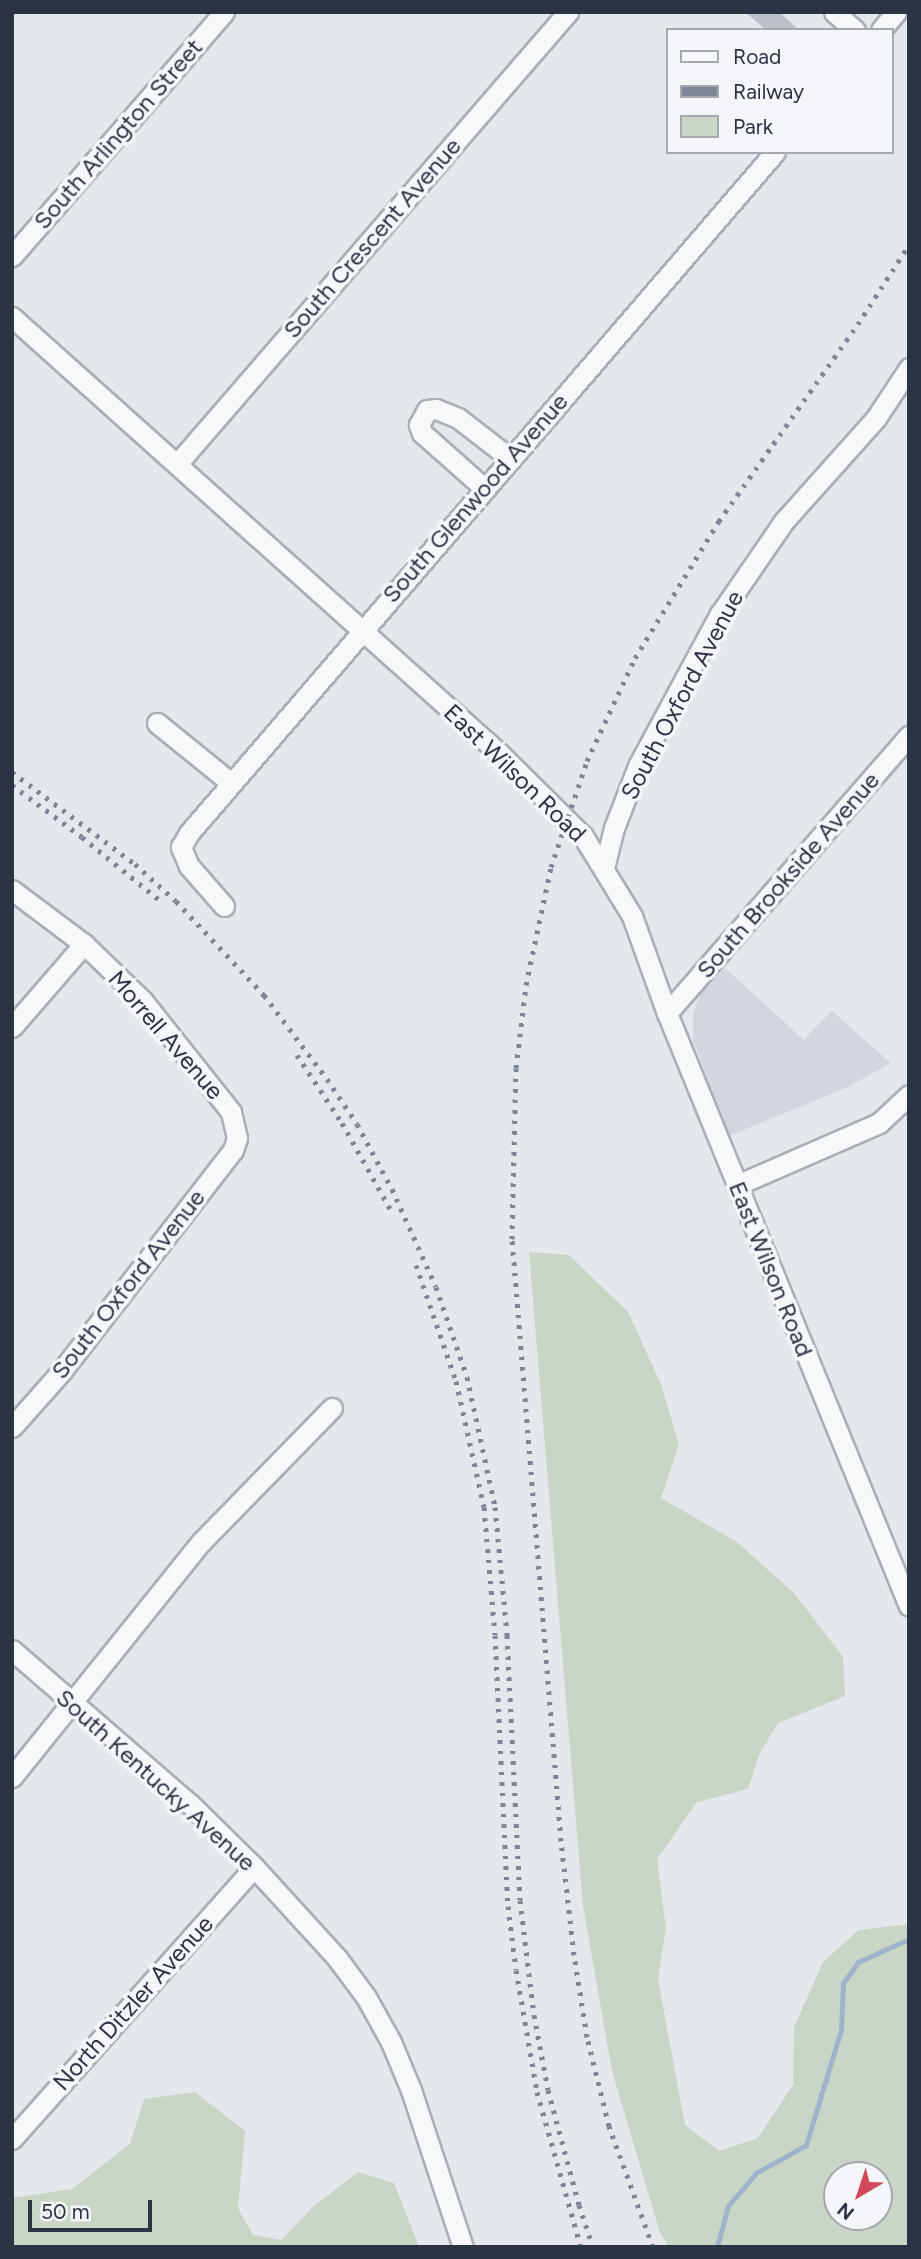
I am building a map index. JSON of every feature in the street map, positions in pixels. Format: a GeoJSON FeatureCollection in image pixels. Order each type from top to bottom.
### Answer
{"type":"FeatureCollection","features":[{"type":"Feature","properties":{"kind":"street","name":"South Arlington Street"},"geometry":{"type":"LineString","coordinates":[[12,256],[224,12]]}},
{"type":"Feature","properties":{"kind":"street","name":"South Crescent Avenue"},"geometry":{"type":"LineString","coordinates":[[177,464],[568,12]]}},
{"type":"Feature","properties":{"kind":"street"},"geometry":{"type":"LineString","coordinates":[[834,12],[853,28]]}},
{"type":"Feature","properties":{"kind":"street"},"geometry":{"type":"LineString","coordinates":[[883,28],[896,12]]}},
{"type":"Feature","properties":{"kind":"street","name":"South Glenwood Avenue"},"geometry":{"type":"LineString","coordinates":[[223,906],[189,866],[181,847],[189,833],[361,629],[773,154]]}},
{"type":"Feature","properties":{"kind":"street","name":"East Wilson Road"},"geometry":{"type":"LineString","coordinates":[[12,317],[361,629],[548,799],[583,836],[632,916],[667,1013],[909,1606]]}},
{"type":"Feature","properties":{"kind":"street","name":"South Oxford Avenue"},"geometry":{"type":"LineString","coordinates":[[604,868],[614,828],[638,766],[720,614],[784,521],[876,418],[909,368]]}},
{"type":"Feature","properties":{"kind":"street"},"geometry":{"type":"LineString","coordinates":[[484,488],[422,433],[419,425],[427,410],[436,409],[458,418],[510,458]]}},
{"type":"Feature","properties":{"kind":"street"},"geometry":{"type":"LineString","coordinates":[[157,723],[231,783]]}},
{"type":"Feature","properties":{"kind":"street","name":"South Brookside Avenue"},"geometry":{"type":"LineString","coordinates":[[667,1013],[909,736]]}},
{"type":"Feature","properties":{"kind":"street","name":"Morrell Avenue"},"geometry":{"type":"LineString","coordinates":[[12,890],[84,944],[142,1000],[231,1112],[237,1138]]}},
{"type":"Feature","properties":{"kind":"street"},"geometry":{"type":"LineString","coordinates":[[12,1027],[84,944]]}},
{"type":"Feature","properties":{"kind":"street"},"geometry":{"type":"LineString","coordinates":[[737,1185],[879,1123],[909,1095]]}},
{"type":"Feature","properties":{"kind":"street","name":"South Oxford Avenue"},"geometry":{"type":"LineString","coordinates":[[12,1427],[68,1363],[233,1150],[237,1138]]}},
{"type":"Feature","properties":{"kind":"street"},"geometry":{"type":"LineString","coordinates":[[12,1777],[202,1541],[332,1408]]}},
{"type":"Feature","properties":{"kind":"street","name":"South Kentucky Avenue"},"geometry":{"type":"LineString","coordinates":[[12,1650],[70,1703],[190,1804],[254,1867],[337,1958],[366,1997],[391,2042],[411,2090],[463,2247]]}},
{"type":"Feature","properties":{"kind":"street","name":"North Ditzler Avenue"},"geometry":{"type":"LineString","coordinates":[[12,2139],[254,1867]]}},
{"type":"Feature","properties":{"kind":"shaded area"},"geometry":{"type":"Polygon","coordinates":[[[725,968],[804,1040],[832,1011],[891,1063],[848,1087],[729,1136],[693,1040],[693,1014],[701,993],[725,968]]]}},
{"type":"Feature","properties":{"kind":"green space"},"geometry":{"type":"Polygon","coordinates":[[[529,1252],[569,1255],[628,1312],[661,1384],[679,1445],[661,1498],[737,1542],[795,1594],[843,1657],[845,1696],[778,1723],[759,1755],[748,1789],[697,1802],[657,1859],[666,1928],[658,1980],[685,2125],[719,2151],[758,2138],[793,2085],[794,2027],[823,1962],[859,1930],[909,1924],[909,2247],[669,2247],[660,2233],[612,2071],[583,1906],[529,1252]]]}},
{"type":"Feature","properties":{"kind":"green space"},"geometry":{"type":"Polygon","coordinates":[[[195,2092],[245,2131],[238,2208],[253,2235],[281,2240],[314,2206],[358,2172],[394,2183],[419,2247],[12,2247],[12,2198],[72,2189],[130,2144],[144,2099],[195,2092]]]}},
{"type":"Feature","properties":{"kind":"building"},"geometry":{"type":"Polygon","coordinates":[[[745,12],[779,12],[797,28],[764,28],[745,12]]]}},
{"type":"Feature","properties":{"kind":"waterway"},"geometry":{"type":"LineString","coordinates":[[717,2247],[728,2206],[756,2173],[806,2145],[841,2030],[843,1983],[858,1962],[909,1939]]}},
{"type":"Feature","properties":{"kind":"railway"},"geometry":{"type":"LineString","coordinates":[[653,2247],[609,2126],[587,2037],[574,1955],[561,1841],[512,1239],[516,1068],[526,985],[551,867],[587,761],[635,658],[719,521],[858,324],[909,245]]}},
{"type":"Feature","properties":{"kind":"railway"},"geometry":{"type":"LineString","coordinates":[[12,772],[135,864],[176,901],[264,995],[357,1124],[392,1189],[436,1287],[467,1377],[495,1507],[507,1635],[520,1900],[534,2015],[548,2090],[593,2247]]}},
{"type":"Feature","properties":{"kind":"railway"},"geometry":{"type":"LineString","coordinates":[[12,785],[82,837],[163,903]]}},
{"type":"Feature","properties":{"kind":"railway"},"geometry":{"type":"LineString","coordinates":[[297,1055],[342,1123],[393,1214]]}},
{"type":"Feature","properties":{"kind":"railway"},"geometry":{"type":"LineString","coordinates":[[416,1265],[456,1381],[484,1507],[495,1635],[508,1906],[516,1970],[537,2092],[581,2247]]}}]}
